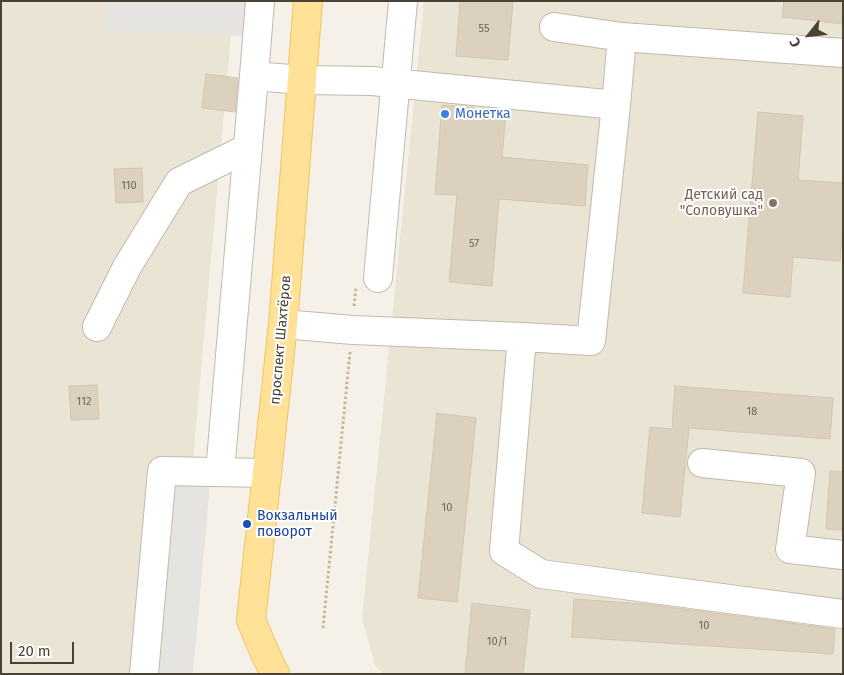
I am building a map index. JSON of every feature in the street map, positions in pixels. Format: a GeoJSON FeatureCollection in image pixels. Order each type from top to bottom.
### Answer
{"type":"FeatureCollection","features":[{"type":"Feature","properties":{"kind":"main road","name":"проспект Шахтёров"},"geometry":{"type":"LineString","coordinates":[[275,674],[252,620],[283,324],[308,1]]}},
{"type":"Feature","properties":{"kind":"street"},"geometry":{"type":"LineString","coordinates":[[220,472],[260,1]]}},
{"type":"Feature","properties":{"kind":"street"},"geometry":{"type":"LineString","coordinates":[[378,278],[403,1]]}},
{"type":"Feature","properties":{"kind":"street"},"geometry":{"type":"LineString","coordinates":[[554,27],[622,37],[843,53]]}},
{"type":"Feature","properties":{"kind":"street"},"geometry":{"type":"LineString","coordinates":[[283,324],[353,330],[522,336],[591,341],[622,37]]}},
{"type":"Feature","properties":{"kind":"street"},"geometry":{"type":"LineString","coordinates":[[254,76],[302,80],[372,81],[616,105]]}},
{"type":"Feature","properties":{"kind":"street"},"geometry":{"type":"LineString","coordinates":[[97,327],[127,266],[179,182],[248,148]]}},
{"type":"Feature","properties":{"kind":"street"},"geometry":{"type":"LineString","coordinates":[[522,336],[504,552],[541,574],[843,614]]}},
{"type":"Feature","properties":{"kind":"street"},"geometry":{"type":"LineString","coordinates":[[702,463],[800,474],[790,549],[843,555]]}},
{"type":"Feature","properties":{"kind":"street"},"geometry":{"type":"LineString","coordinates":[[144,674],[162,471],[267,473]]}},
{"type":"Feature","properties":{"kind":"shaded area"},"geometry":{"type":"Polygon","coordinates":[[[1,1],[234,1],[174,674],[1,674],[1,1]]]}},
{"type":"Feature","properties":{"kind":"shaded area"},"geometry":{"type":"Polygon","coordinates":[[[107,1],[253,1],[249,36],[104,30],[107,1]]]}},
{"type":"Feature","properties":{"kind":"shaded area"},"geometry":{"type":"Polygon","coordinates":[[[424,1],[843,1],[843,674],[384,674],[375,666],[362,618],[424,1]]]}},
{"type":"Feature","properties":{"kind":"shaded area"},"geometry":{"type":"Polygon","coordinates":[[[171,483],[210,484],[193,674],[155,674],[171,483]]]}},
{"type":"Feature","properties":{"kind":"building"},"geometry":{"type":"Polygon","coordinates":[[[460,1],[513,1],[508,60],[456,56],[460,1]]]}},
{"type":"Feature","properties":{"kind":"building"},"geometry":{"type":"Polygon","coordinates":[[[784,1],[843,1],[843,24],[782,17],[784,1]]]}},
{"type":"Feature","properties":{"kind":"building"},"geometry":{"type":"Polygon","coordinates":[[[206,74],[238,78],[235,112],[202,108],[206,74]]]}},
{"type":"Feature","properties":{"kind":"building"},"geometry":{"type":"Polygon","coordinates":[[[442,105],[506,111],[502,157],[588,165],[585,206],[499,199],[492,286],[449,282],[457,195],[435,194],[442,105]]]}},
{"type":"Feature","properties":{"kind":"building","name":"Детский сад \"Соловушка\""},"geometry":{"type":"Polygon","coordinates":[[[758,112],[803,116],[798,180],[843,183],[843,238],[840,261],[793,257],[790,297],[743,293],[758,112]]]}},
{"type":"Feature","properties":{"kind":"building"},"geometry":{"type":"Polygon","coordinates":[[[142,168],[143,202],[116,203],[114,169],[142,168]]]}},
{"type":"Feature","properties":{"kind":"building"},"geometry":{"type":"Polygon","coordinates":[[[97,385],[99,419],[71,420],[69,386],[97,385]]]}},
{"type":"Feature","properties":{"kind":"building"},"geometry":{"type":"Polygon","coordinates":[[[675,386],[833,398],[830,439],[689,428],[680,517],[642,513],[650,427],[672,429],[675,386]]]}},
{"type":"Feature","properties":{"kind":"building"},"geometry":{"type":"Polygon","coordinates":[[[437,413],[476,418],[457,602],[418,598],[437,413]]]}},
{"type":"Feature","properties":{"kind":"building"},"geometry":{"type":"Polygon","coordinates":[[[830,471],[843,472],[843,530],[826,529],[830,471]]]}},
{"type":"Feature","properties":{"kind":"building"},"geometry":{"type":"Polygon","coordinates":[[[574,599],[645,604],[835,629],[833,654],[572,637],[574,599]]]}},
{"type":"Feature","properties":{"kind":"building"},"geometry":{"type":"Polygon","coordinates":[[[472,603],[530,610],[523,674],[465,674],[472,603]]]}},
{"type":"Feature","properties":{"kind":"place","name":"Монетка"},"geometry":{"type":"Point","coordinates":[445,114]}},
{"type":"Feature","properties":{"kind":"place","name":"Детский сад \"Соловушка\""},"geometry":{"type":"Point","coordinates":[773,203]}},
{"type":"Feature","properties":{"kind":"place","name":"Вокзальный поворот"},"geometry":{"type":"Point","coordinates":[247,524]}}]}
